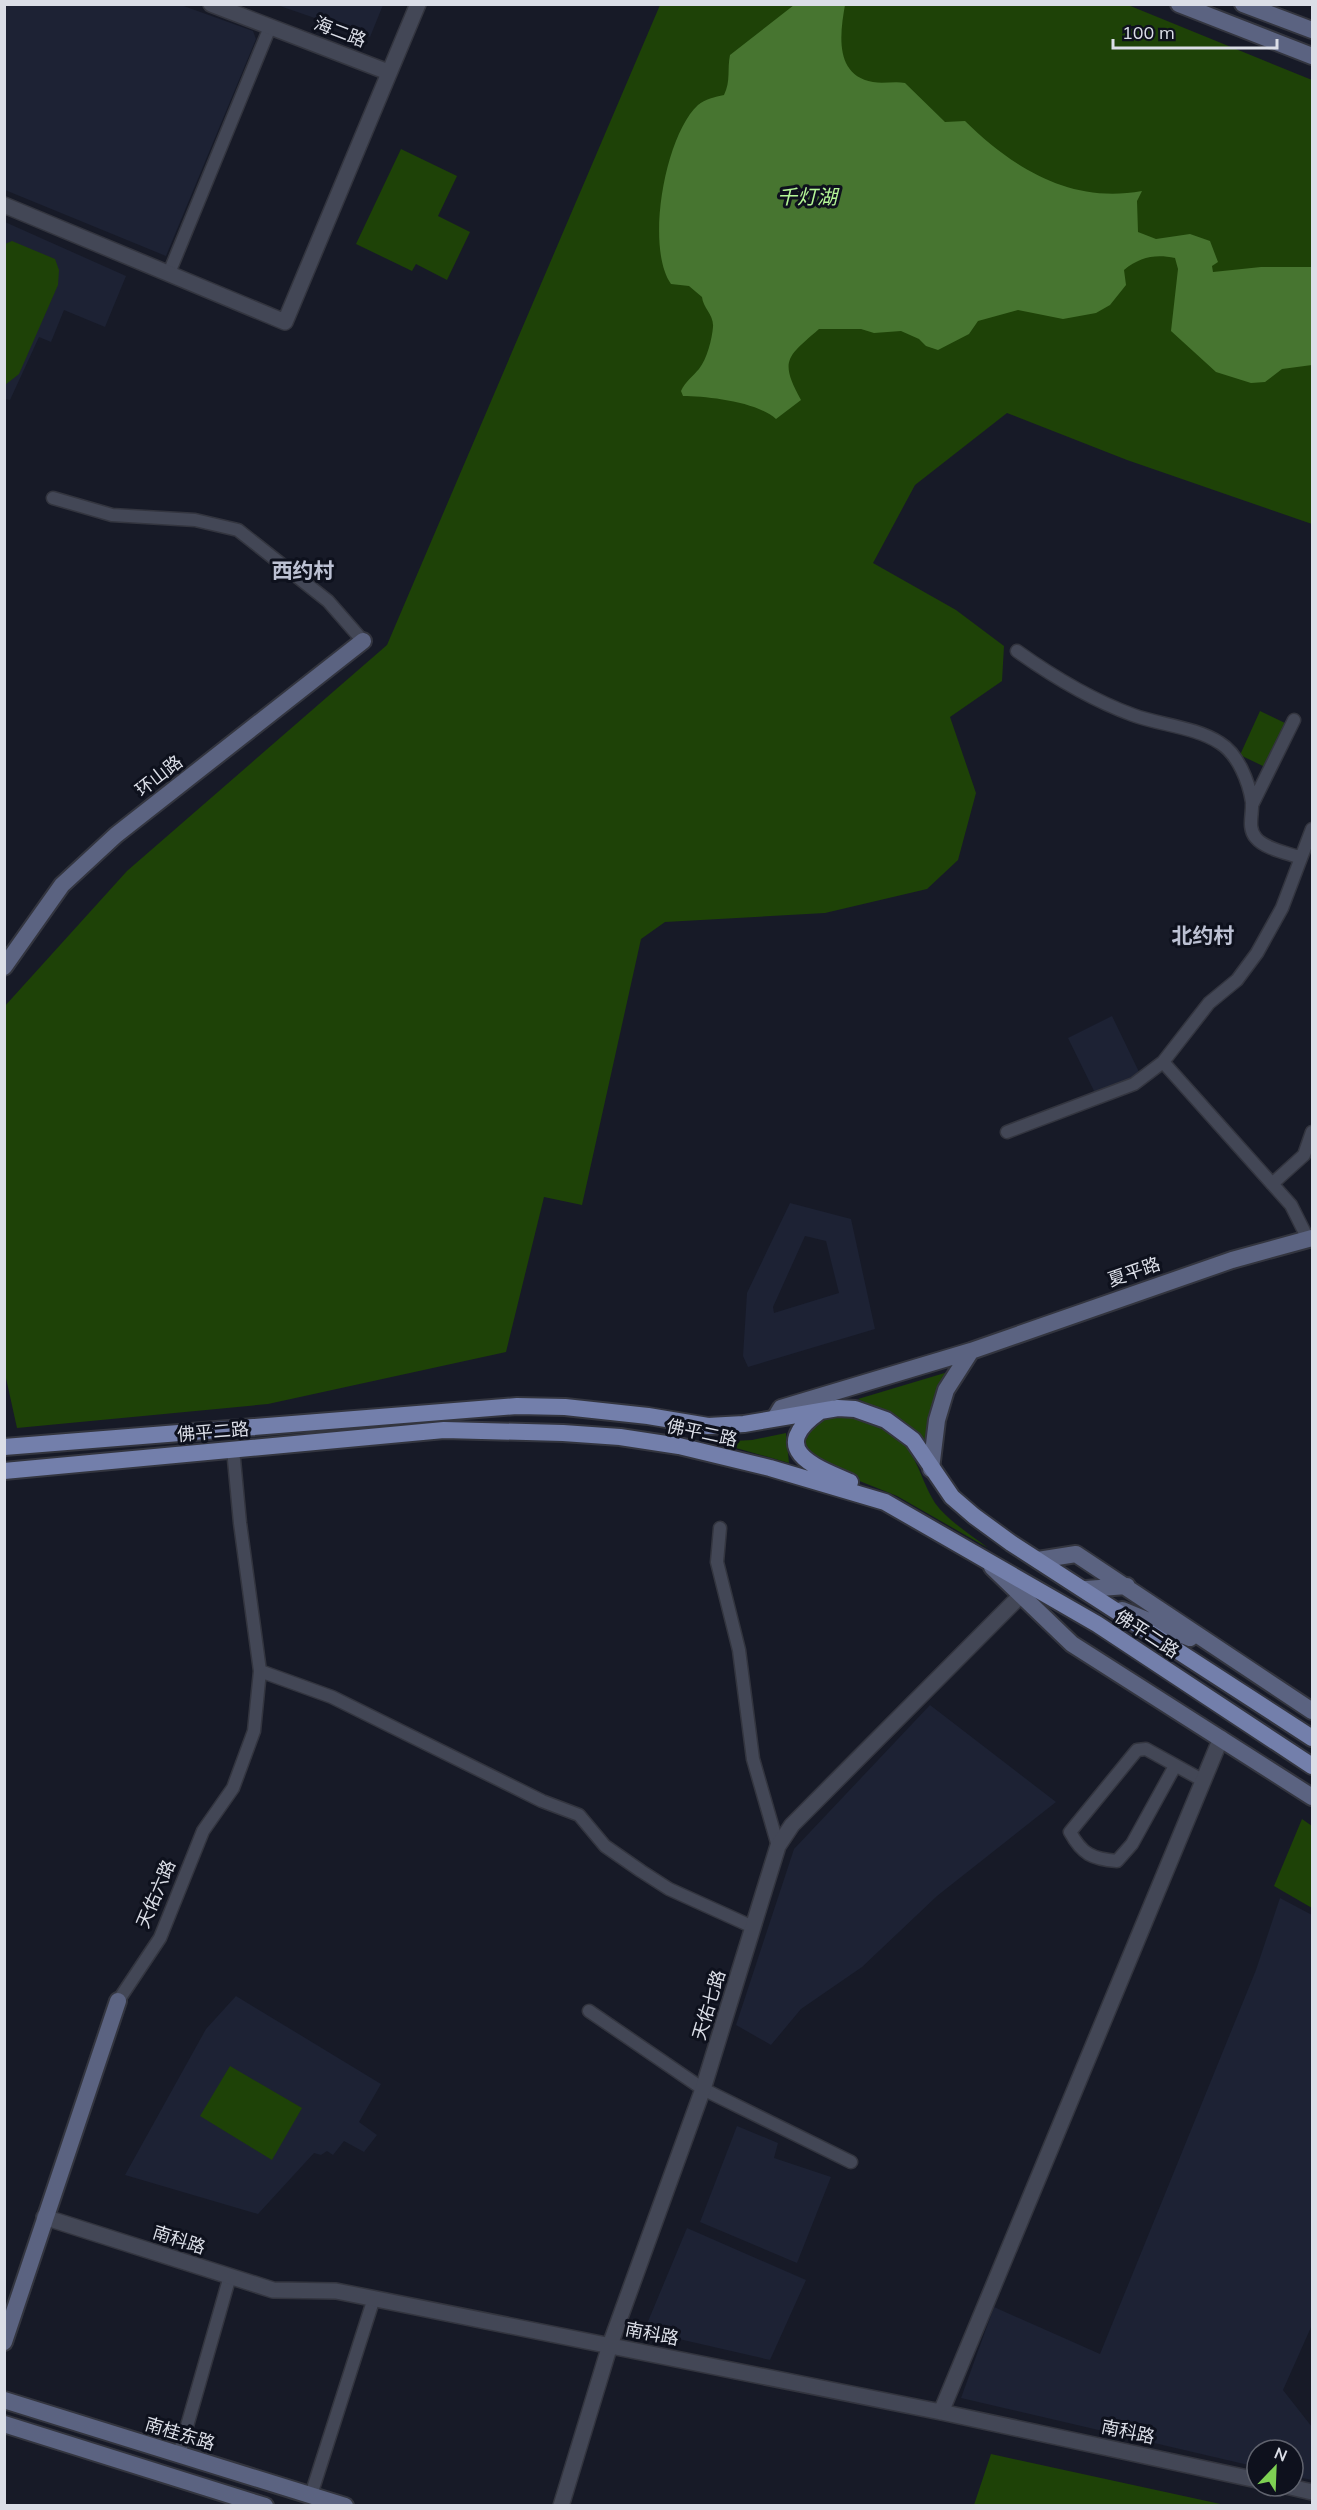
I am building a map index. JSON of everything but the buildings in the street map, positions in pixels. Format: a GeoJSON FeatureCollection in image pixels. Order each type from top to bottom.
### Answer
{"type":"FeatureCollection","features":[{"type":"Feature","properties":{"kind":"main road"},"geometry":{"type":"LineString","coordinates":[[1179,4],[1312,56]]}},
{"type":"Feature","properties":{"kind":"main road"},"geometry":{"type":"LineString","coordinates":[[1244,4],[1312,30]]}},
{"type":"Feature","properties":{"kind":"main road","name":"环山路"},"geometry":{"type":"LineString","coordinates":[[4,967],[62,885],[116,835],[363,641]]}},
{"type":"Feature","properties":{"kind":"main road","name":"夏平路"},"geometry":{"type":"LineString","coordinates":[[776,1418],[781,1408],[970,1350],[1232,1260],[1310,1239]]}},
{"type":"Feature","properties":{"kind":"main road"},"geometry":{"type":"LineString","coordinates":[[931,1469],[937,1420],[946,1390],[970,1350]]}},
{"type":"Feature","properties":{"kind":"main road","name":"佛平二路"},"geometry":{"type":"LineString","coordinates":[[4,1448],[517,1406],[565,1407],[708,1426],[855,1408],[886,1420],[913,1440],[952,1497],[1001,1537],[1086,1589],[1312,1738]]}},
{"type":"Feature","properties":{"kind":"main road"},"geometry":{"type":"LineString","coordinates":[[820,1412],[803,1423],[795,1440],[796,1449],[802,1458],[813,1467],[872,1490],[885,1502]]}},
{"type":"Feature","properties":{"kind":"main road","name":"佛平二路"},"geometry":{"type":"LineString","coordinates":[[4,1471],[233,1449],[294,1446],[444,1430],[620,1437],[679,1446],[770,1468],[885,1502],[1097,1624],[1312,1766]]}},
{"type":"Feature","properties":{"kind":"main road"},"geometry":{"type":"LineString","coordinates":[[1038,1560],[1076,1554],[1312,1711]]}},
{"type":"Feature","properties":{"kind":"main road"},"geometry":{"type":"LineString","coordinates":[[983,1558],[1072,1644],[1312,1797]]}},
{"type":"Feature","properties":{"kind":"main road"},"geometry":{"type":"LineString","coordinates":[[1086,1589],[1127,1586]]}},
{"type":"Feature","properties":{"kind":"main road"},"geometry":{"type":"LineString","coordinates":[[1111,1606],[1219,1648]]}},
{"type":"Feature","properties":{"kind":"main road","name":"天佑六路"},"geometry":{"type":"LineString","coordinates":[[4,2342],[118,2001]]}},
{"type":"Feature","properties":{"kind":"main road","name":"南桂东路"},"geometry":{"type":"LineString","coordinates":[[4,2400],[345,2505]]}},
{"type":"Feature","properties":{"kind":"main road"},"geometry":{"type":"LineString","coordinates":[[4,2424],[266,2505]]}},
{"type":"Feature","properties":{"kind":"street"},"geometry":{"type":"LineString","coordinates":[[4,205],[285,322],[418,4]]}},
{"type":"Feature","properties":{"kind":"street","name":"海二路"},"geometry":{"type":"LineString","coordinates":[[221,6],[388,72]]}},
{"type":"Feature","properties":{"kind":"street"},"geometry":{"type":"LineString","coordinates":[[169,273],[270,27]]}},
{"type":"Feature","properties":{"kind":"street"},"geometry":{"type":"LineString","coordinates":[[53,498],[112,515],[195,520],[238,530],[328,601],[363,641]]}},
{"type":"Feature","properties":{"kind":"street"},"geometry":{"type":"LineString","coordinates":[[1017,651],[1051,675],[1132,715],[1222,743],[1249,785],[1252,805],[1251,824],[1254,836],[1262,843],[1301,858]]}},
{"type":"Feature","properties":{"kind":"street"},"geometry":{"type":"LineString","coordinates":[[1252,805],[1294,720]]}},
{"type":"Feature","properties":{"kind":"street"},"geometry":{"type":"LineString","coordinates":[[1007,1132],[1134,1084],[1163,1062],[1209,1003],[1237,980],[1257,953],[1282,908],[1312,829]]}},
{"type":"Feature","properties":{"kind":"street"},"geometry":{"type":"LineString","coordinates":[[1163,1062],[1291,1205],[1310,1239]]}},
{"type":"Feature","properties":{"kind":"street"},"geometry":{"type":"LineString","coordinates":[[1272,1184],[1304,1155],[1312,1132]]}},
{"type":"Feature","properties":{"kind":"street","name":"天佑六路"},"geometry":{"type":"LineString","coordinates":[[118,2001],[160,1938],[203,1830],[233,1788],[254,1731],[260,1671],[240,1523],[233,1449]]}},
{"type":"Feature","properties":{"kind":"street"},"geometry":{"type":"LineString","coordinates":[[720,1528],[717,1562],[739,1650],[753,1759],[778,1846]]}},
{"type":"Feature","properties":{"kind":"street","name":"天佑七路"},"geometry":{"type":"LineString","coordinates":[[561,2505],[610,2345],[703,2089],[778,1846],[792,1825],[1021,1595]]}},
{"type":"Feature","properties":{"kind":"street"},"geometry":{"type":"LineString","coordinates":[[260,1671],[332,1697],[531,1796],[579,1815],[605,1846],[641,1871],[669,1888],[753,1927]]}},
{"type":"Feature","properties":{"kind":"street"},"geometry":{"type":"LineString","coordinates":[[941,2412],[1221,1738]]}},
{"type":"Feature","properties":{"kind":"street"},"geometry":{"type":"LineString","coordinates":[[1175,1766],[1132,1844],[1118,1861],[1100,1860],[1079,1848],[1070,1832],[1137,1750],[1146,1749],[1204,1781]]}},
{"type":"Feature","properties":{"kind":"street"},"geometry":{"type":"LineString","coordinates":[[590,2012],[703,2089],[850,2163]]}},
{"type":"Feature","properties":{"kind":"street","name":"南科路"},"geometry":{"type":"LineString","coordinates":[[44,2217],[273,2290],[336,2291],[374,2298],[941,2412],[1245,2477]]}},
{"type":"Feature","properties":{"kind":"street"},"geometry":{"type":"LineString","coordinates":[[179,2454],[230,2276]]}},
{"type":"Feature","properties":{"kind":"street"},"geometry":{"type":"LineString","coordinates":[[311,2495],[374,2298]]}},
{"type":"Feature","properties":{"kind":"shaded area"},"geometry":{"type":"Polygon","coordinates":[[[4,5],[181,5],[253,31],[256,39],[166,256],[5,190],[4,5]]]}},
{"type":"Feature","properties":{"kind":"shaded area"},"geometry":{"type":"Polygon","coordinates":[[[277,5],[383,5],[370,37],[277,5]]]}},
{"type":"Feature","properties":{"kind":"shaded area"},"geometry":{"type":"Polygon","coordinates":[[[660,5],[1128,5],[1312,80],[1312,524],[1127,460],[1007,413],[915,485],[873,563],[956,610],[1004,646],[1002,681],[950,717],[976,793],[958,860],[927,889],[825,913],[665,922],[641,939],[582,1205],[544,1197],[506,1352],[268,1404],[17,1428],[4,1369],[4,1007],[127,871],[387,645],[660,5]]]}},
{"type":"Feature","properties":{"kind":"shaded area"},"geometry":{"type":"Polygon","coordinates":[[[401,149],[457,176],[438,216],[470,232],[447,280],[416,264],[412,271],[356,244],[401,149]]]}},
{"type":"Feature","properties":{"kind":"shaded area"},"geometry":{"type":"Polygon","coordinates":[[[5,222],[126,276],[105,327],[64,310],[51,342],[39,337],[10,400],[5,399],[5,222]]]}},
{"type":"Feature","properties":{"kind":"shaded area"},"geometry":{"type":"Polygon","coordinates":[[[12,241],[55,259],[59,270],[58,285],[19,374],[5,385],[5,244],[12,241]]]}},
{"type":"Feature","properties":{"kind":"shaded area"},"geometry":{"type":"Polygon","coordinates":[[[1260,711],[1285,723],[1265,767],[1240,755],[1260,711]]]}},
{"type":"Feature","properties":{"kind":"shaded area"},"geometry":{"type":"Polygon","coordinates":[[[1112,1016],[1141,1076],[1097,1097],[1068,1038],[1112,1016]]]}},
{"type":"Feature","properties":{"kind":"shaded area"},"geometry":{"type":"Polygon","coordinates":[[[790,1203],[851,1219],[875,1329],[748,1367],[743,1356],[747,1293],[790,1203]],[[805,1236],[773,1307],[774,1313],[839,1293],[826,1241],[805,1236]]]}},
{"type":"Feature","properties":{"kind":"shaded area"},"geometry":{"type":"Polygon","coordinates":[[[948,1372],[930,1448],[905,1424],[858,1399],[948,1372]]]}},
{"type":"Feature","properties":{"kind":"shaded area"},"geometry":{"type":"Polygon","coordinates":[[[832,1415],[868,1420],[888,1429],[898,1437],[913,1457],[935,1503],[960,1527],[988,1548],[897,1496],[812,1462],[803,1451],[806,1427],[818,1419],[832,1415]]]}},
{"type":"Feature","properties":{"kind":"shaded area"},"geometry":{"type":"Polygon","coordinates":[[[786,1433],[789,1463],[715,1442],[752,1440],[786,1433]]]}},
{"type":"Feature","properties":{"kind":"shaded area"},"geometry":{"type":"Polygon","coordinates":[[[930,1705],[1056,1802],[937,1896],[862,1967],[801,2009],[771,2045],[736,2025],[794,1849],[930,1705]]]}},
{"type":"Feature","properties":{"kind":"shaded area"},"geometry":{"type":"Polygon","coordinates":[[[1302,1819],[1312,1826],[1312,1908],[1274,1886],[1302,1819]]]}},
{"type":"Feature","properties":{"kind":"shaded area"},"geometry":{"type":"Polygon","coordinates":[[[1280,1898],[1312,1915],[1312,2325],[1283,2390],[1312,2427],[1312,2480],[1305,2479],[1305,2438],[1245,2438],[1245,2464],[961,2398],[994,2307],[1100,2354],[1256,1970],[1280,1898]]]}},
{"type":"Feature","properties":{"kind":"shaded area"},"geometry":{"type":"Polygon","coordinates":[[[236,1996],[381,2084],[359,2122],[377,2135],[364,2152],[344,2141],[333,2155],[327,2151],[321,2155],[314,2153],[258,2214],[125,2175],[206,2029],[236,1996]]]}},
{"type":"Feature","properties":{"kind":"shaded area"},"geometry":{"type":"Polygon","coordinates":[[[230,2066],[302,2108],[272,2160],[200,2116],[230,2066]]]}},
{"type":"Feature","properties":{"kind":"shaded area"},"geometry":{"type":"Polygon","coordinates":[[[737,2126],[778,2143],[774,2158],[831,2177],[797,2263],[700,2222],[737,2126]]]}},
{"type":"Feature","properties":{"kind":"shaded area"},"geometry":{"type":"Polygon","coordinates":[[[687,2228],[806,2280],[770,2360],[644,2331],[687,2228]]]}},
{"type":"Feature","properties":{"kind":"shaded area"},"geometry":{"type":"Polygon","coordinates":[[[991,2454],[1225,2505],[974,2505],[991,2454]]]}},
{"type":"Feature","properties":{"kind":"water","name":"千灯湖"},"geometry":{"type":"Polygon","coordinates":[[[794,5],[845,5],[841,40],[846,62],[851,71],[860,78],[873,82],[905,83],[945,122],[965,121],[1003,154],[1024,168],[1045,179],[1091,192],[1116,194],[1142,191],[1137,201],[1138,232],[1156,239],[1190,234],[1210,241],[1218,262],[1212,266],[1213,272],[1261,267],[1312,267],[1312,365],[1282,369],[1265,382],[1251,383],[1216,372],[1171,331],[1178,269],[1175,258],[1161,256],[1142,259],[1124,270],[1126,285],[1110,305],[1096,313],[1063,319],[1018,310],[978,321],[969,334],[938,350],[926,346],[919,339],[901,331],[874,333],[861,329],[819,329],[793,353],[790,360],[790,376],[801,400],[776,419],[768,413],[745,404],[705,397],[683,396],[681,391],[702,365],[707,354],[713,323],[702,297],[689,286],[671,284],[663,267],[659,219],[668,165],[676,140],[686,120],[698,105],[724,95],[730,55],[794,5]]]}},
{"type":"Feature","properties":{"kind":"district","name":"西约村"},"geometry":{"type":"Point","coordinates":[303,571]}},
{"type":"Feature","properties":{"kind":"district","name":"北约村"},"geometry":{"type":"Point","coordinates":[1203,936]}}]}
